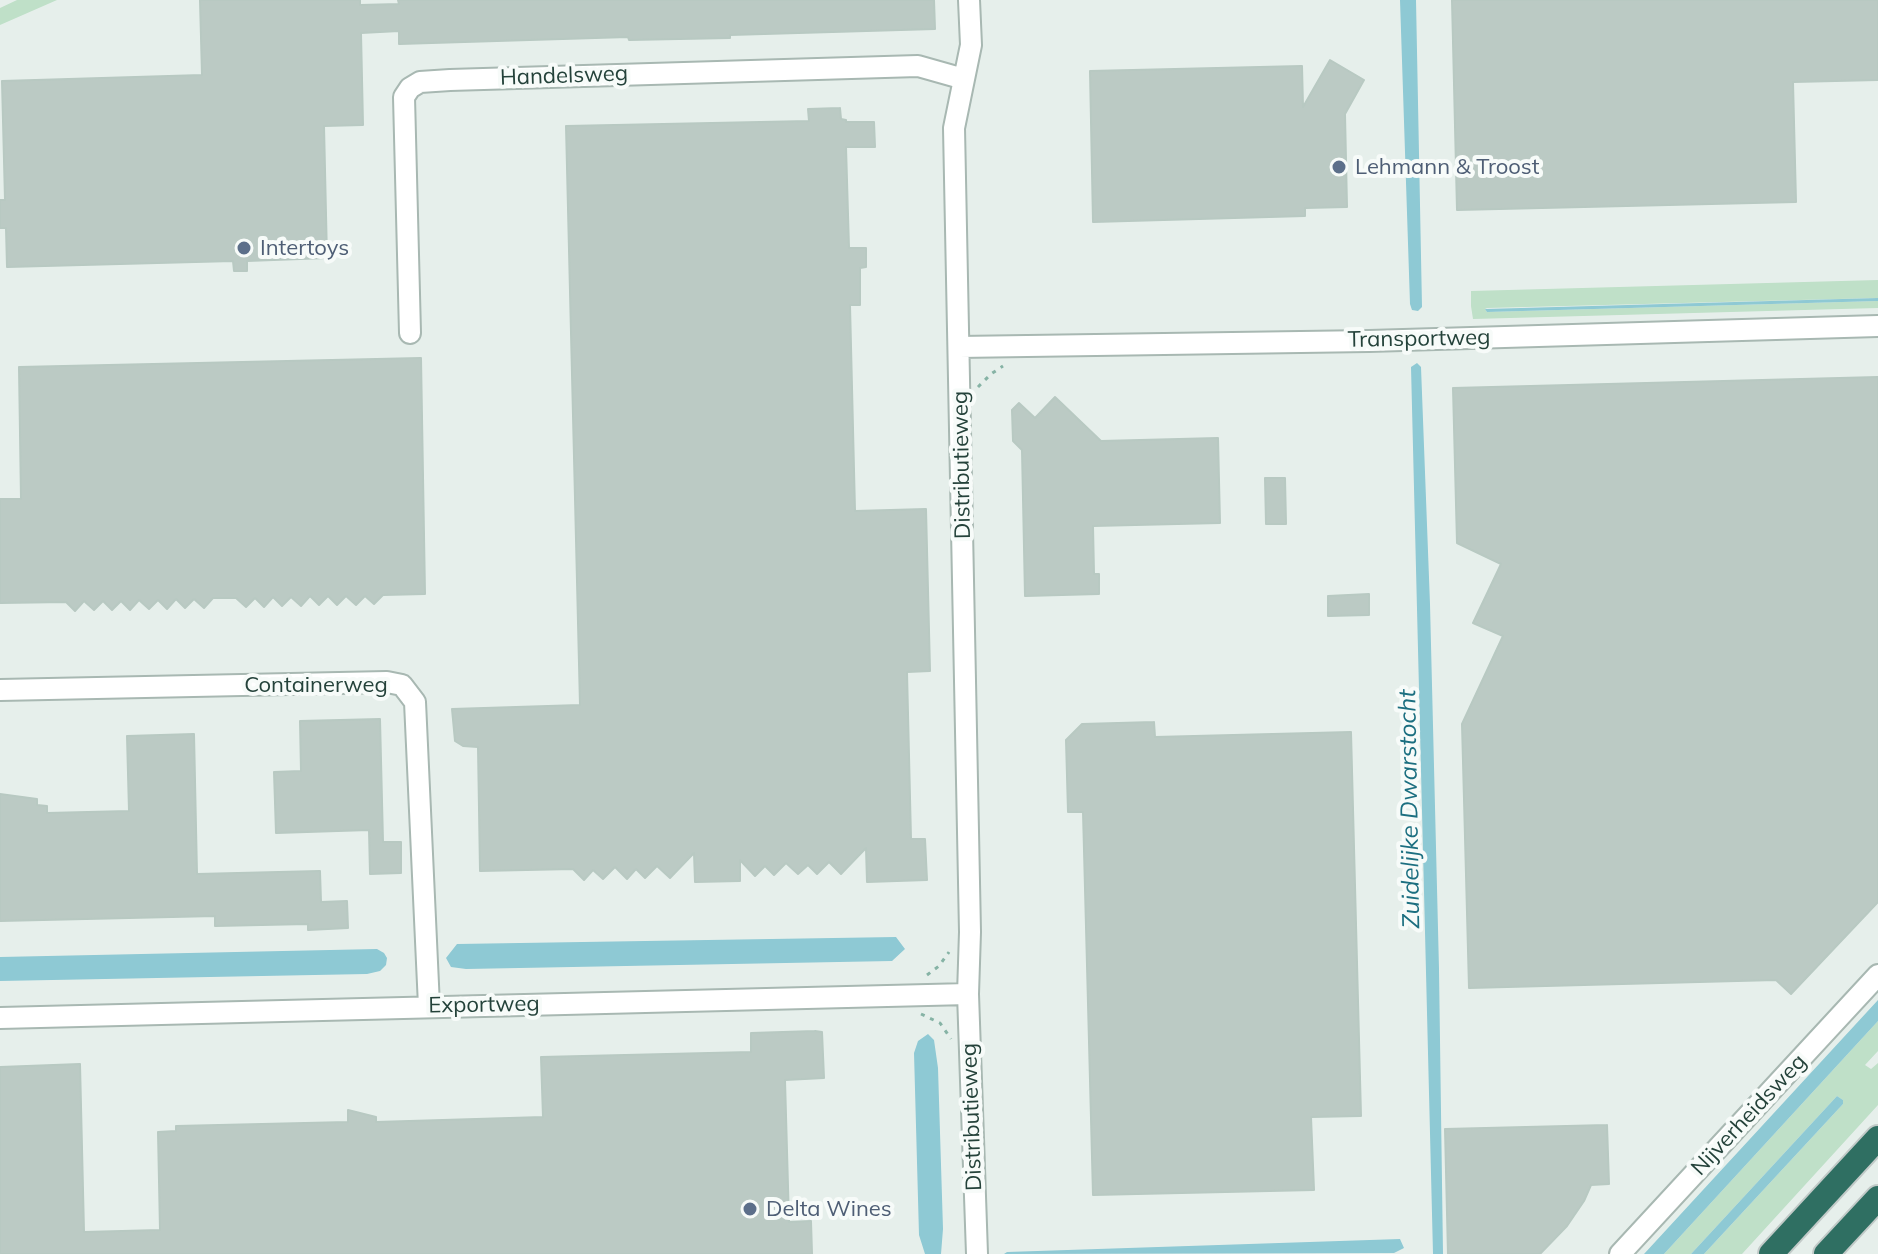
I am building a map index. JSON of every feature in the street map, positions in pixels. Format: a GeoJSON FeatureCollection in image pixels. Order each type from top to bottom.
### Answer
{"type":"FeatureCollection","features":[{"type":"Feature","properties":{"kind":"highway"},"geometry":{"type":"LineString","coordinates":[[1771,1254],[1878,1138]]}},
{"type":"Feature","properties":{"kind":"highway"},"geometry":{"type":"LineString","coordinates":[[1826,1254],[1878,1198]]}},
{"type":"Feature","properties":{"kind":"street","name":"Distributieweg"},"geometry":{"type":"LineString","coordinates":[[969,0],[971,45],[954,128],[970,932],[968,994],[977,1254]]}},
{"type":"Feature","properties":{"kind":"street","name":"Handelsweg"},"geometry":{"type":"LineString","coordinates":[[410,333],[404,97],[410,88],[420,82],[918,66],[964,79]]}},
{"type":"Feature","properties":{"kind":"street","name":"Transportweg"},"geometry":{"type":"LineString","coordinates":[[959,347],[1369,341],[1878,326]]}},
{"type":"Feature","properties":{"kind":"street","name":"Containerweg"},"geometry":{"type":"LineString","coordinates":[[0,690],[387,682],[402,685],[415,702],[429,1006]]}},
{"type":"Feature","properties":{"kind":"street","name":"Nijverheidsweg"},"geometry":{"type":"LineString","coordinates":[[1620,1254],[1878,975]]}},
{"type":"Feature","properties":{"kind":"street","name":"Exportweg"},"geometry":{"type":"LineString","coordinates":[[0,1018],[968,994]]}},
{"type":"Feature","properties":{"kind":"path","name":"Distributieweg"},"geometry":{"type":"LineString","coordinates":[[974,395],[991,374],[1005,365]]}},
{"type":"Feature","properties":{"kind":"path","name":"Distributieweg"},"geometry":{"type":"LineString","coordinates":[[913,995],[914,1011],[940,1023],[953,1042]]}},
{"type":"Feature","properties":{"kind":"green space"},"geometry":{"type":"Polygon","coordinates":[[[17,0],[57,0],[0,25],[0,8],[17,0]]]}},
{"type":"Feature","properties":{"kind":"green space"},"geometry":{"type":"Polygon","coordinates":[[[1878,280],[1878,298],[1485,309],[1487,312],[1878,301],[1878,308],[1473,319],[1471,306],[1471,291],[1878,280]]]}},
{"type":"Feature","properties":{"kind":"green space"},"geometry":{"type":"Polygon","coordinates":[[[1878,1021],[1878,1051],[1865,1065],[1871,1069],[1878,1063],[1878,1105],[1742,1254],[1704,1254],[1843,1104],[1837,1096],[1691,1254],[1664,1254],[1878,1021]]]}},
{"type":"Feature","properties":{"kind":"water"},"geometry":{"type":"Polygon","coordinates":[[[1400,0],[1416,0],[1422,307],[1418,311],[1412,310],[1410,304],[1400,0]]]}},
{"type":"Feature","properties":{"kind":"water"},"geometry":{"type":"Polygon","coordinates":[[[1878,298],[1878,301],[1487,312],[1485,309],[1878,298]]]}},
{"type":"Feature","properties":{"kind":"water"},"geometry":{"type":"Polygon","coordinates":[[[1417,363],[1421,367],[1430,604],[1443,1254],[1433,1254],[1411,367],[1417,363]]]}},
{"type":"Feature","properties":{"kind":"water"},"geometry":{"type":"Polygon","coordinates":[[[896,937],[905,949],[892,961],[466,969],[451,967],[446,958],[457,944],[896,937]]]}},
{"type":"Feature","properties":{"kind":"water"},"geometry":{"type":"Polygon","coordinates":[[[377,949],[387,958],[386,965],[380,971],[367,974],[0,981],[0,957],[377,949]]]}},
{"type":"Feature","properties":{"kind":"water"},"geometry":{"type":"Polygon","coordinates":[[[1878,1000],[1878,1021],[1664,1254],[1644,1254],[1878,1000]]]}},
{"type":"Feature","properties":{"kind":"water"},"geometry":{"type":"Polygon","coordinates":[[[928,1034],[934,1040],[938,1068],[943,1229],[941,1254],[925,1254],[919,1235],[914,1053],[918,1041],[928,1034]]]}},
{"type":"Feature","properties":{"kind":"water"},"geometry":{"type":"Polygon","coordinates":[[[1837,1096],[1843,1104],[1704,1254],[1691,1254],[1837,1096]]]}},
{"type":"Feature","properties":{"kind":"water"},"geometry":{"type":"Polygon","coordinates":[[[1400,1239],[1404,1248],[1394,1253],[1004,1254],[1007,1252],[1400,1239]]]}},
{"type":"Feature","properties":{"kind":"building"},"geometry":{"type":"Polygon","coordinates":[[[200,0],[360,0],[360,5],[399,4],[398,0],[934,0],[935,29],[730,35],[730,38],[629,40],[628,37],[399,44],[399,31],[361,33],[363,125],[324,126],[327,258],[247,261],[247,271],[234,271],[233,261],[7,267],[6,228],[0,228],[0,200],[5,200],[2,81],[202,75],[200,0]]]}},
{"type":"Feature","properties":{"kind":"building"},"geometry":{"type":"Polygon","coordinates":[[[1452,0],[1878,0],[1878,80],[1793,82],[1796,202],[1457,210],[1452,0]]]}},
{"type":"Feature","properties":{"kind":"building"},"geometry":{"type":"Polygon","coordinates":[[[1330,60],[1364,80],[1345,114],[1347,207],[1305,208],[1305,216],[1093,222],[1090,71],[1302,66],[1303,107],[1330,60]]]}},
{"type":"Feature","properties":{"kind":"building"},"geometry":{"type":"Polygon","coordinates":[[[840,108],[841,119],[846,122],[874,122],[875,147],[846,147],[849,248],[866,248],[866,267],[860,268],[860,305],[850,305],[855,511],[926,509],[930,671],[907,672],[911,839],[925,839],[927,880],[867,882],[866,848],[841,874],[829,862],[817,874],[808,865],[798,874],[786,863],[774,875],[765,866],[755,876],[740,860],[740,881],[695,882],[694,853],[670,878],[657,866],[645,878],[636,869],[627,879],[615,867],[603,879],[593,870],[584,880],[573,869],[480,871],[478,747],[463,746],[455,741],[452,709],[580,705],[566,126],[809,121],[808,109],[840,108]]]}},
{"type":"Feature","properties":{"kind":"building"},"geometry":{"type":"Polygon","coordinates":[[[421,358],[425,594],[383,595],[374,604],[365,596],[356,605],[346,596],[337,605],[328,596],[319,605],[310,596],[301,606],[291,597],[282,606],[273,597],[264,607],[255,598],[246,607],[236,598],[213,598],[204,608],[194,599],[185,608],[176,599],[167,609],[158,600],[149,609],[139,600],[130,610],[121,601],[112,610],[103,601],[94,610],[84,601],[75,611],[66,602],[0,603],[0,499],[21,499],[19,367],[421,358]]]}},
{"type":"Feature","properties":{"kind":"building"},"geometry":{"type":"Polygon","coordinates":[[[1878,377],[1878,902],[1791,994],[1776,980],[1469,988],[1462,724],[1503,636],[1473,623],[1501,564],[1457,543],[1453,388],[1878,377]]]}},
{"type":"Feature","properties":{"kind":"building"},"geometry":{"type":"Polygon","coordinates":[[[1055,397],[1101,441],[1218,438],[1220,523],[1093,526],[1094,574],[1099,574],[1099,594],[1025,596],[1022,450],[1013,441],[1012,410],[1019,403],[1035,418],[1055,397]]]}},
{"type":"Feature","properties":{"kind":"building"},"geometry":{"type":"Polygon","coordinates":[[[1265,478],[1285,478],[1286,524],[1266,524],[1265,478]]]}},
{"type":"Feature","properties":{"kind":"building"},"geometry":{"type":"Polygon","coordinates":[[[1369,594],[1369,615],[1328,616],[1328,596],[1369,594]]]}},
{"type":"Feature","properties":{"kind":"building"},"geometry":{"type":"Polygon","coordinates":[[[380,719],[383,842],[401,842],[401,873],[370,874],[369,830],[276,833],[274,772],[301,771],[300,721],[380,719]]]}},
{"type":"Feature","properties":{"kind":"building"},"geometry":{"type":"Polygon","coordinates":[[[1154,722],[1155,737],[1351,732],[1361,1116],[1311,1117],[1314,1190],[1093,1195],[1083,812],[1068,812],[1066,740],[1082,724],[1154,722]]]}},
{"type":"Feature","properties":{"kind":"building"},"geometry":{"type":"Polygon","coordinates":[[[194,734],[197,874],[320,871],[321,902],[347,901],[348,928],[308,930],[308,924],[215,926],[215,916],[0,921],[0,794],[37,799],[37,805],[47,806],[47,813],[129,811],[127,736],[194,734]]]}},
{"type":"Feature","properties":{"kind":"building"},"geometry":{"type":"Polygon","coordinates":[[[822,1032],[824,1078],[785,1080],[789,1222],[811,1221],[812,1254],[0,1254],[0,1067],[80,1064],[84,1232],[160,1230],[158,1132],[176,1131],[176,1126],[348,1122],[348,1110],[376,1117],[376,1122],[543,1117],[541,1057],[751,1052],[751,1033],[822,1032]]]}},
{"type":"Feature","properties":{"kind":"building"},"geometry":{"type":"Polygon","coordinates":[[[1607,1125],[1609,1184],[1591,1185],[1567,1226],[1540,1254],[1448,1254],[1445,1129],[1607,1125]]]}},
{"type":"Feature","properties":{"kind":"place","name":"Lehmann & Troost"},"geometry":{"type":"Point","coordinates":[1339,167]}},
{"type":"Feature","properties":{"kind":"place","name":"Intertoys"},"geometry":{"type":"Point","coordinates":[244,248]}},
{"type":"Feature","properties":{"kind":"place","name":"Delta Wines"},"geometry":{"type":"Point","coordinates":[750,1209]}},
{"type":"Feature","properties":{"kind":"water label","name":"Zuidelijke Dwarstocht"},"geometry":{"type":"Point","coordinates":[1410,809]}}]}
